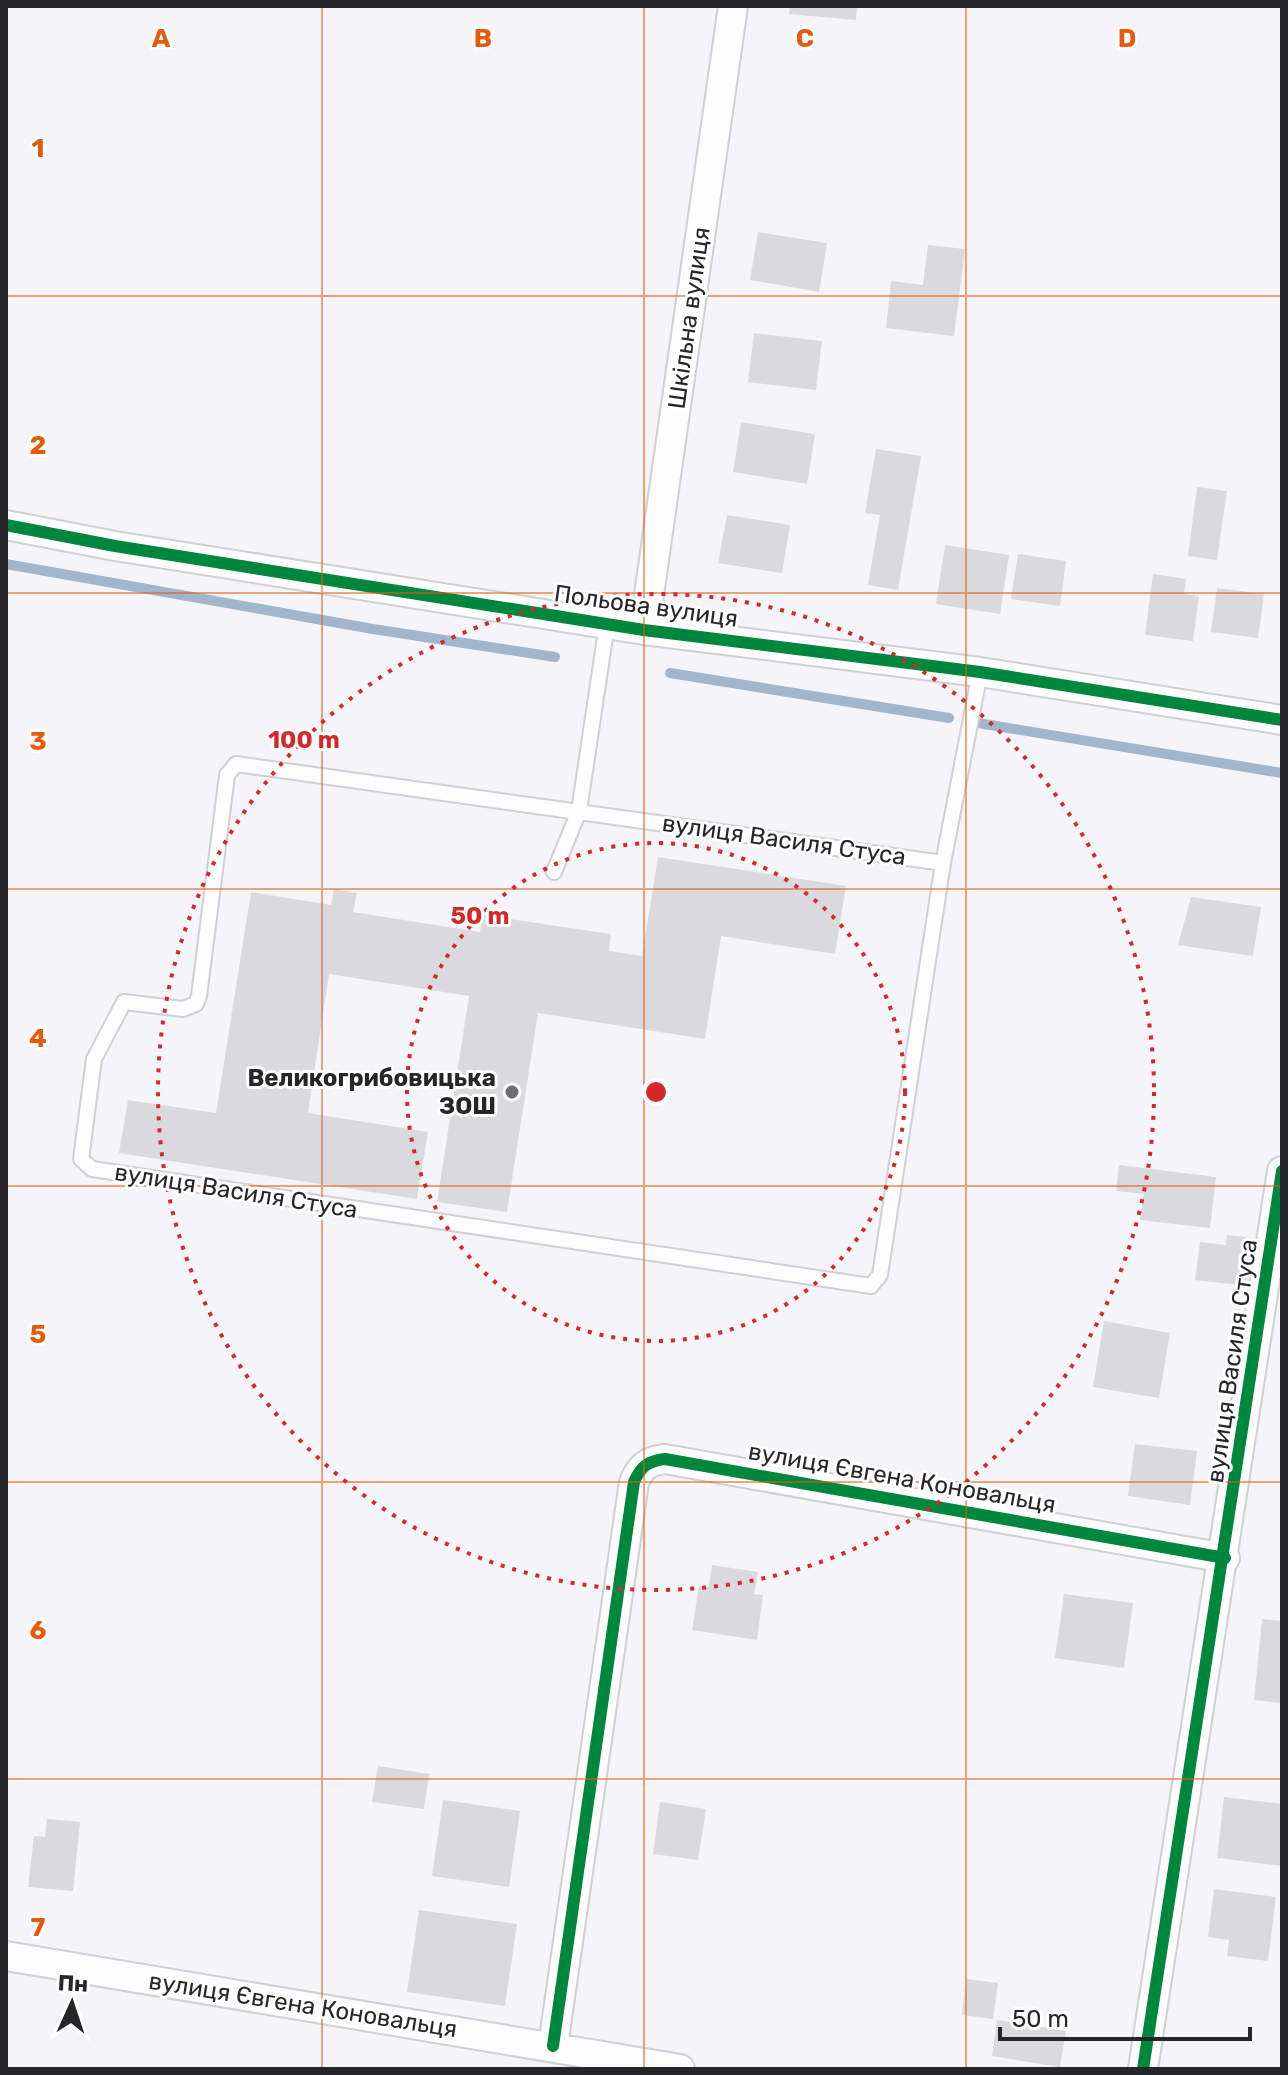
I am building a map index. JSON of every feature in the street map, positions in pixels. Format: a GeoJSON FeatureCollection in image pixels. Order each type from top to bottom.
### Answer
{"type":"FeatureCollection","features":[{"type":"Feature","properties":{"kind":"street","name":"Шкільна вулиця"},"geometry":{"type":"LineString","coordinates":[[644,630],[733,6]]}},
{"type":"Feature","properties":{"kind":"street","name":"Польова вулиця"},"geometry":{"type":"LineString","coordinates":[[6,525],[115,546],[644,630],[980,672],[1282,720]]}},
{"type":"Feature","properties":{"kind":"street","name":"вулиця Василя Стуса"},"geometry":{"type":"LineString","coordinates":[[1225,1558],[1282,1171]]}},
{"type":"Feature","properties":{"kind":"street","name":"вулиця Євгена Коновальця"},"geometry":{"type":"LineString","coordinates":[[553,2046],[634,1482],[640,1469],[651,1460],[681,1462],[1225,1558]]}},
{"type":"Feature","properties":{"kind":"street"},"geometry":{"type":"LineString","coordinates":[[1143,2069],[1225,1558]]}},
{"type":"Feature","properties":{"kind":"street","name":"вулиця Євгена Коновальця"},"geometry":{"type":"LineString","coordinates":[[6,1956],[680,2069]]}},
{"type":"Feature","properties":{"kind":"lane"},"geometry":{"type":"LineString","coordinates":[[554,872],[579,811],[607,624]]}},
{"type":"Feature","properties":{"kind":"lane","name":"вулиця Василя Стуса"},"geometry":{"type":"LineString","coordinates":[[943,863],[236,764],[227,775],[199,996],[190,1008],[183,1009],[124,1002],[94,1059],[81,1159],[92,1169],[871,1286],[880,1275],[943,863],[980,672]]}},
{"type":"Feature","properties":{"kind":"building"},"geometry":{"type":"Polygon","coordinates":[[[790,6],[857,6],[856,20],[789,14],[790,6]]]}},
{"type":"Feature","properties":{"kind":"building"},"geometry":{"type":"Polygon","coordinates":[[[758,232],[827,243],[819,292],[750,280],[758,232]]]}},
{"type":"Feature","properties":{"kind":"building"},"geometry":{"type":"Polygon","coordinates":[[[928,245],[965,249],[954,336],[886,328],[891,281],[923,285],[928,245]]]}},
{"type":"Feature","properties":{"kind":"building"},"geometry":{"type":"Polygon","coordinates":[[[754,333],[822,341],[816,390],[748,382],[754,333]]]}},
{"type":"Feature","properties":{"kind":"building"},"geometry":{"type":"Polygon","coordinates":[[[741,422],[815,434],[807,484],[733,472],[741,422]]]}},
{"type":"Feature","properties":{"kind":"building"},"geometry":{"type":"Polygon","coordinates":[[[876,449],[921,456],[898,590],[868,585],[880,515],[865,513],[876,449]]]}},
{"type":"Feature","properties":{"kind":"building"},"geometry":{"type":"Polygon","coordinates":[[[1197,487],[1227,491],[1217,560],[1188,556],[1197,487]]]}},
{"type":"Feature","properties":{"kind":"building"},"geometry":{"type":"Polygon","coordinates":[[[727,515],[790,525],[782,573],[718,563],[727,515]]]}},
{"type":"Feature","properties":{"kind":"building"},"geometry":{"type":"Polygon","coordinates":[[[945,545],[1009,555],[1000,614],[936,604],[945,545]]]}},
{"type":"Feature","properties":{"kind":"building"},"geometry":{"type":"Polygon","coordinates":[[[1018,554],[1066,561],[1060,606],[1011,599],[1018,554]]]}},
{"type":"Feature","properties":{"kind":"building"},"geometry":{"type":"Polygon","coordinates":[[[1153,574],[1186,579],[1184,594],[1199,596],[1193,641],[1145,635],[1153,574]]]}},
{"type":"Feature","properties":{"kind":"building"},"geometry":{"type":"Polygon","coordinates":[[[1217,588],[1264,594],[1258,638],[1211,632],[1217,588]]]}},
{"type":"Feature","properties":{"kind":"building"},"geometry":{"type":"Polygon","coordinates":[[[658,857],[846,886],[835,954],[721,936],[705,1039],[538,1013],[507,1212],[437,1202],[469,996],[329,974],[308,1113],[428,1132],[417,1199],[119,1153],[128,1100],[216,1113],[251,892],[331,905],[334,889],[357,893],[353,912],[480,932],[483,915],[611,934],[609,951],[642,956],[658,857]]]}},
{"type":"Feature","properties":{"kind":"building"},"geometry":{"type":"Polygon","coordinates":[[[1191,897],[1261,907],[1253,956],[1178,945],[1191,897]]]}},
{"type":"Feature","properties":{"kind":"building"},"geometry":{"type":"Polygon","coordinates":[[[1119,1165],[1216,1177],[1210,1228],[1140,1220],[1144,1194],[1116,1191],[1119,1165]]]}},
{"type":"Feature","properties":{"kind":"building"},"geometry":{"type":"Polygon","coordinates":[[[1227,1235],[1254,1238],[1248,1286],[1195,1280],[1200,1242],[1226,1245],[1227,1235]]]}},
{"type":"Feature","properties":{"kind":"building"},"geometry":{"type":"Polygon","coordinates":[[[1104,1321],[1170,1333],[1159,1398],[1093,1387],[1104,1321]]]}},
{"type":"Feature","properties":{"kind":"building"},"geometry":{"type":"Polygon","coordinates":[[[1135,1444],[1197,1451],[1190,1505],[1128,1496],[1135,1444]]]}},
{"type":"Feature","properties":{"kind":"building"},"geometry":{"type":"Polygon","coordinates":[[[712,1565],[758,1572],[754,1594],[763,1595],[757,1640],[692,1630],[699,1586],[709,1587],[712,1565]]]}},
{"type":"Feature","properties":{"kind":"building"},"geometry":{"type":"Polygon","coordinates":[[[1064,1594],[1133,1603],[1124,1668],[1055,1658],[1064,1594]]]}},
{"type":"Feature","properties":{"kind":"building"},"geometry":{"type":"Polygon","coordinates":[[[1262,1619],[1282,1621],[1282,1703],[1254,1700],[1262,1619]]]}},
{"type":"Feature","properties":{"kind":"building"},"geometry":{"type":"Polygon","coordinates":[[[378,1766],[429,1774],[424,1809],[372,1802],[378,1766]]]}},
{"type":"Feature","properties":{"kind":"building"},"geometry":{"type":"Polygon","coordinates":[[[1224,1797],[1282,1804],[1282,1866],[1217,1858],[1224,1797]]]}},
{"type":"Feature","properties":{"kind":"building"},"geometry":{"type":"Polygon","coordinates":[[[443,1800],[520,1811],[509,1887],[432,1876],[443,1800]]]}},
{"type":"Feature","properties":{"kind":"building"},"geometry":{"type":"Polygon","coordinates":[[[660,1802],[706,1809],[698,1860],[653,1854],[660,1802]]]}},
{"type":"Feature","properties":{"kind":"building"},"geometry":{"type":"Polygon","coordinates":[[[47,1819],[80,1822],[73,1891],[28,1887],[34,1836],[45,1837],[47,1819]]]}},
{"type":"Feature","properties":{"kind":"building"},"geometry":{"type":"Polygon","coordinates":[[[1214,1889],[1276,1897],[1268,1961],[1227,1956],[1229,1940],[1208,1937],[1214,1889]]]}},
{"type":"Feature","properties":{"kind":"building"},"geometry":{"type":"Polygon","coordinates":[[[419,1910],[517,1924],[505,2006],[407,1992],[419,1910]]]}},
{"type":"Feature","properties":{"kind":"building"},"geometry":{"type":"Polygon","coordinates":[[[966,1979],[998,1983],[993,2019],[962,2015],[966,1979]]]}},
{"type":"Feature","properties":{"kind":"building"},"geometry":{"type":"Polygon","coordinates":[[[997,2020],[1066,2031],[1060,2067],[992,2056],[997,2020]]]}},
{"type":"Feature","properties":{"kind":"waterway"},"geometry":{"type":"LineString","coordinates":[[6,564],[373,629],[555,657]]}},
{"type":"Feature","properties":{"kind":"waterway"},"geometry":{"type":"LineString","coordinates":[[670,673],[949,718]]}},
{"type":"Feature","properties":{"kind":"waterway"},"geometry":{"type":"LineString","coordinates":[[978,723],[1282,773]]}},
{"type":"Feature","properties":{"kind":"cycle path"},"geometry":{"type":"LineString","coordinates":[[6,525],[115,546],[644,630],[980,672],[1282,720]]}},
{"type":"Feature","properties":{"kind":"cycle path"},"geometry":{"type":"LineString","coordinates":[[1143,2069],[1282,1171]]}},
{"type":"Feature","properties":{"kind":"cycle path"},"geometry":{"type":"LineString","coordinates":[[553,2046],[634,1482],[646,1465],[665,1459],[1225,1558]]}},
{"type":"Feature","properties":{"kind":"place","name":"Великогрибовицька ЗОШ"},"geometry":{"type":"Point","coordinates":[512,1092]}}]}
